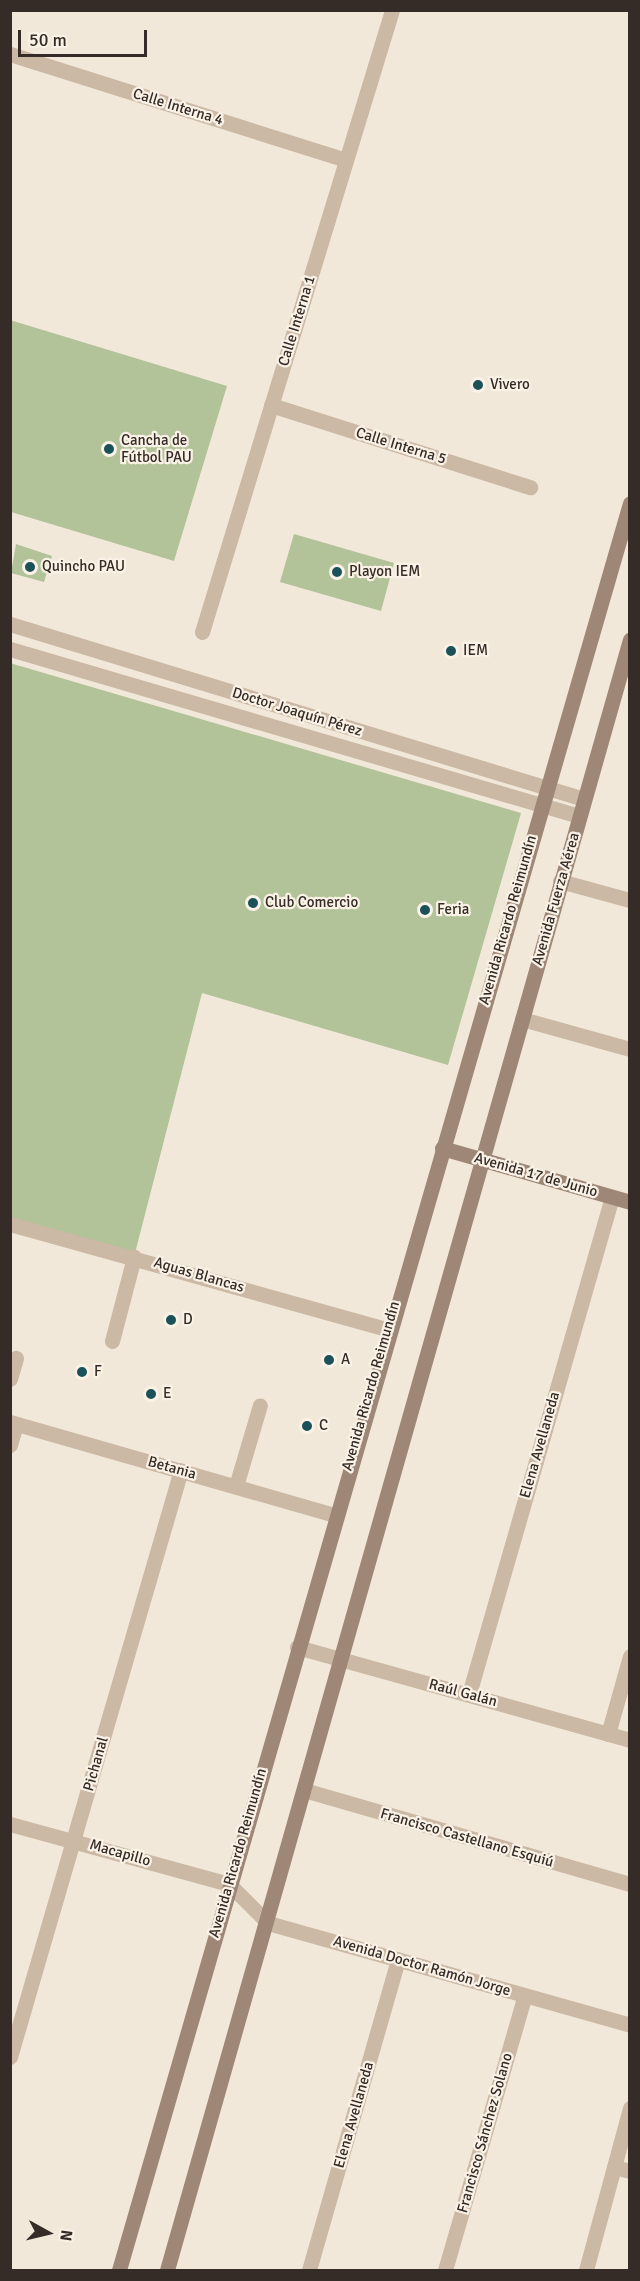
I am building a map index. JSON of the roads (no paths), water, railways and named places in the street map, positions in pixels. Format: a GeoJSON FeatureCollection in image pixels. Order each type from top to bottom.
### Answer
{"type":"FeatureCollection","features":[{"type":"Feature","properties":{"kind":"street","name":"Calle Interna 1"},"geometry":{"type":"LineString","coordinates":[[202,632],[392,10]]}},
{"type":"Feature","properties":{"kind":"street","name":"Calle Interna 4"},"geometry":{"type":"LineString","coordinates":[[10,54],[346,160]]}},
{"type":"Feature","properties":{"kind":"street","name":"Calle Interna 5"},"geometry":{"type":"LineString","coordinates":[[271,405],[530,487]]}},
{"type":"Feature","properties":{"kind":"street","name":"Avenida Ricardo Reimundín"},"geometry":{"type":"LineString","coordinates":[[119,2271],[387,1329],[630,503]]}},
{"type":"Feature","properties":{"kind":"street","name":"Doctor Joaquín Pérez"},"geometry":{"type":"LineString","coordinates":[[10,624],[584,799]]}},
{"type":"Feature","properties":{"kind":"street","name":"Avenida Fuerza Aérea"},"geometry":{"type":"LineString","coordinates":[[482,1160],[630,639]]}},
{"type":"Feature","properties":{"kind":"street","name":"Doctor Joaquín Pérez"},"geometry":{"type":"LineString","coordinates":[[10,648],[579,816]]}},
{"type":"Feature","properties":{"kind":"street"},"geometry":{"type":"LineString","coordinates":[[560,881],[630,900]]}},
{"type":"Feature","properties":{"kind":"street"},"geometry":{"type":"LineString","coordinates":[[522,1019],[630,1050]]}},
{"type":"Feature","properties":{"kind":"street","name":"Avenida 17 de Junio"},"geometry":{"type":"LineString","coordinates":[[442,1148],[630,1202]]}},
{"type":"Feature","properties":{"kind":"street"},"geometry":{"type":"LineString","coordinates":[[167,2271],[268,1923],[482,1160]]}},
{"type":"Feature","properties":{"kind":"street","name":"Elena Avellaneda"},"geometry":{"type":"LineString","coordinates":[[469,1694],[612,1197]]}},
{"type":"Feature","properties":{"kind":"street","name":"Aguas Blancas"},"geometry":{"type":"LineString","coordinates":[[10,1224],[387,1329]]}},
{"type":"Feature","properties":{"kind":"street"},"geometry":{"type":"LineString","coordinates":[[112,1341],[135,1257]]}},
{"type":"Feature","properties":{"kind":"street"},"geometry":{"type":"LineString","coordinates":[[10,1379],[16,1358]]}},
{"type":"Feature","properties":{"kind":"street"},"geometry":{"type":"LineString","coordinates":[[236,1486],[260,1405]]}},
{"type":"Feature","properties":{"kind":"street"},"geometry":{"type":"LineString","coordinates":[[10,1445],[13,1423]]}},
{"type":"Feature","properties":{"kind":"street","name":"Betania"},"geometry":{"type":"LineString","coordinates":[[13,1423],[334,1515]]}},
{"type":"Feature","properties":{"kind":"street","name":"Pichanal"},"geometry":{"type":"LineString","coordinates":[[10,2057],[181,1470]]}},
{"type":"Feature","properties":{"kind":"street","name":"Raúl Galán"},"geometry":{"type":"LineString","coordinates":[[297,1647],[630,1740]]}},
{"type":"Feature","properties":{"kind":"street"},"geometry":{"type":"LineString","coordinates":[[608,1734],[630,1656]]}},
{"type":"Feature","properties":{"kind":"street","name":"Francisco Castellano Esquiú"},"geometry":{"type":"LineString","coordinates":[[304,1790],[630,1884]]}},
{"type":"Feature","properties":{"kind":"street","name":"Macapillo"},"geometry":{"type":"LineString","coordinates":[[10,1824],[229,1884]]}},
{"type":"Feature","properties":{"kind":"street","name":"Avenida Doctor Ramón Jorge"},"geometry":{"type":"LineString","coordinates":[[229,1884],[268,1923],[630,2025]]}},
{"type":"Feature","properties":{"kind":"street","name":"Elena Avellaneda"},"geometry":{"type":"LineString","coordinates":[[309,2271],[398,1959]]}},
{"type":"Feature","properties":{"kind":"street","name":"Francisco Sánchez Solano"},"geometry":{"type":"LineString","coordinates":[[445,2271],[525,1995]]}},
{"type":"Feature","properties":{"kind":"street"},"geometry":{"type":"LineString","coordinates":[[585,2271],[630,2108]]}},
{"type":"Feature","properties":{"kind":"street"},"geometry":{"type":"LineString","coordinates":[[614,2167],[630,2171]]}},
{"type":"Feature","properties":{"kind":"place","name":"Vivero"},"geometry":{"type":"Point","coordinates":[478,385]}},
{"type":"Feature","properties":{"kind":"place","name":"Cancha de Fútbol PAU"},"geometry":{"type":"Point","coordinates":[109,449]}},
{"type":"Feature","properties":{"kind":"place","name":"Quincho PAU"},"geometry":{"type":"Point","coordinates":[30,567]}},
{"type":"Feature","properties":{"kind":"place","name":"Playon IEM"},"geometry":{"type":"Point","coordinates":[337,572]}},
{"type":"Feature","properties":{"kind":"place","name":"IEM"},"geometry":{"type":"Point","coordinates":[451,651]}},
{"type":"Feature","properties":{"kind":"place","name":"Club Comercio"},"geometry":{"type":"Point","coordinates":[253,903]}},
{"type":"Feature","properties":{"kind":"place","name":"Feria"},"geometry":{"type":"Point","coordinates":[425,910]}},
{"type":"Feature","properties":{"kind":"place","name":"D"},"geometry":{"type":"Point","coordinates":[171,1320]}},
{"type":"Feature","properties":{"kind":"place","name":"A"},"geometry":{"type":"Point","coordinates":[329,1360]}},
{"type":"Feature","properties":{"kind":"place","name":"F"},"geometry":{"type":"Point","coordinates":[82,1372]}},
{"type":"Feature","properties":{"kind":"place","name":"E"},"geometry":{"type":"Point","coordinates":[151,1394]}},
{"type":"Feature","properties":{"kind":"place","name":"C"},"geometry":{"type":"Point","coordinates":[307,1426]}}]}
